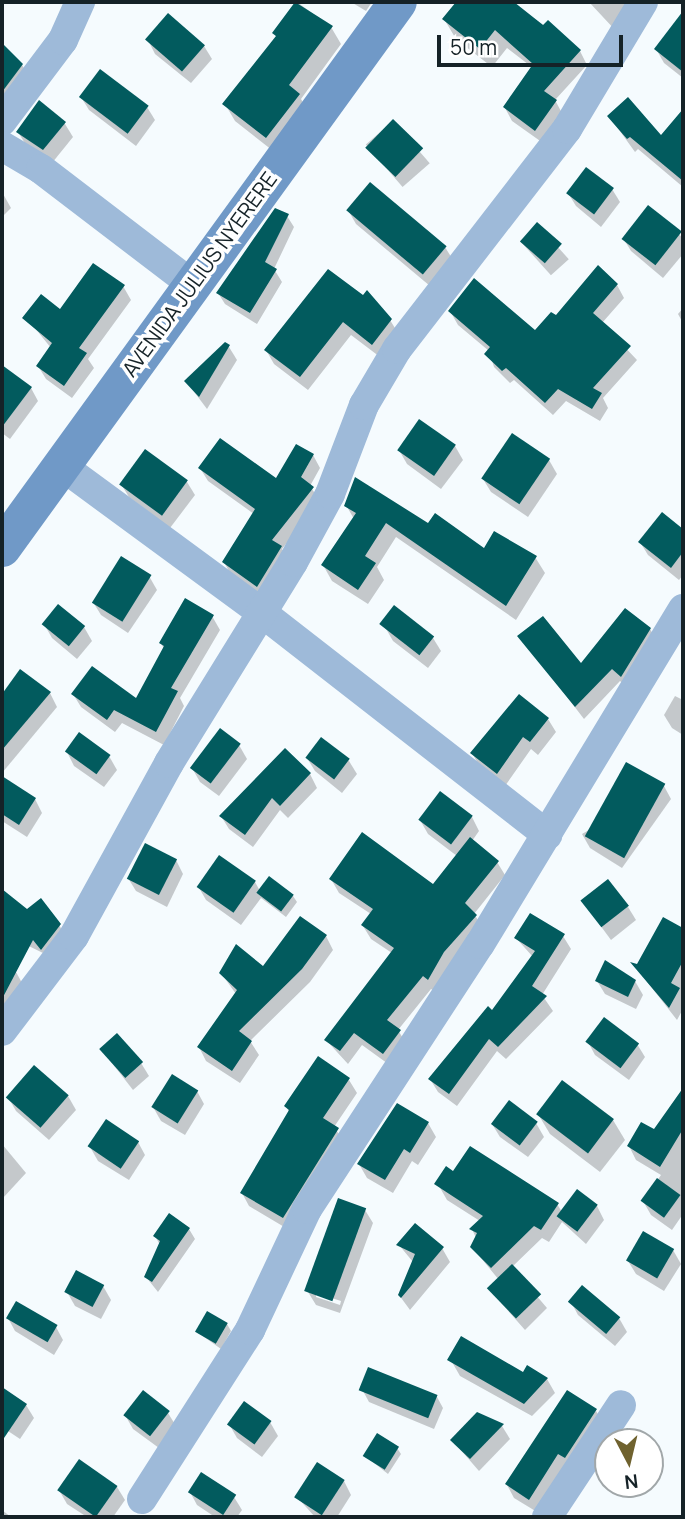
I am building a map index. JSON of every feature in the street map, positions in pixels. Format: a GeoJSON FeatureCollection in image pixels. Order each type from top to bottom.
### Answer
{"type":"FeatureCollection","features":[{"type":"Feature","properties":{"kind":"street"},"geometry":{"type":"LineString","coordinates":[[2,121],[63,40],[80,2]]}},
{"type":"Feature","properties":{"kind":"street","name":"AVENIDA JULIUS NYERERE"},"geometry":{"type":"LineString","coordinates":[[2,548],[190,282],[398,2]]}},
{"type":"Feature","properties":{"kind":"street"},"geometry":{"type":"LineString","coordinates":[[2,1031],[74,936],[169,763],[330,494],[365,405],[397,349],[566,129],[643,2]]}},
{"type":"Feature","properties":{"kind":"street"},"geometry":{"type":"LineString","coordinates":[[2,146],[41,169],[190,282]]}},
{"type":"Feature","properties":{"kind":"street"},"geometry":{"type":"LineString","coordinates":[[62,466],[261,612],[547,835]]}},
{"type":"Feature","properties":{"kind":"street"},"geometry":{"type":"LineString","coordinates":[[142,1499],[250,1330],[314,1197],[547,835],[683,609]]}},
{"type":"Feature","properties":{"kind":"street"},"geometry":{"type":"LineString","coordinates":[[547,1517],[621,1405]]}},
{"type":"Feature","properties":{"kind":"building"},"geometry":{"type":"Polygon","coordinates":[[[295,2],[333,26],[289,85],[300,94],[266,138],[222,104],[276,36],[272,33],[295,2]]]}},
{"type":"Feature","properties":{"kind":"building"},"geometry":{"type":"Polygon","coordinates":[[[456,2],[514,2],[543,25],[548,20],[581,50],[544,91],[557,100],[535,131],[503,107],[533,64],[495,30],[480,49],[442,19],[456,2]]]}},
{"type":"Feature","properties":{"kind":"building"},"geometry":{"type":"Polygon","coordinates":[[[683,11],[683,72],[654,49],[683,11]]]}},
{"type":"Feature","properties":{"kind":"building"},"geometry":{"type":"Polygon","coordinates":[[[168,13],[205,45],[182,72],[145,39],[168,13]]]}},
{"type":"Feature","properties":{"kind":"building"},"geometry":{"type":"Polygon","coordinates":[[[2,43],[23,64],[2,92],[2,43]]]}},
{"type":"Feature","properties":{"kind":"building"},"geometry":{"type":"Polygon","coordinates":[[[100,69],[149,106],[128,134],[79,97],[100,69]]]}},
{"type":"Feature","properties":{"kind":"building"},"geometry":{"type":"Polygon","coordinates":[[[628,97],[661,135],[683,109],[683,181],[630,137],[627,139],[607,116],[628,97]]]}},
{"type":"Feature","properties":{"kind":"building"},"geometry":{"type":"Polygon","coordinates":[[[39,100],[66,122],[43,150],[16,132],[39,100]]]}},
{"type":"Feature","properties":{"kind":"building"},"geometry":{"type":"Polygon","coordinates":[[[393,119],[423,148],[395,177],[365,148],[393,119]]]}},
{"type":"Feature","properties":{"kind":"building"},"geometry":{"type":"Polygon","coordinates":[[[586,167],[614,188],[594,214],[566,193],[586,167]]]}},
{"type":"Feature","properties":{"kind":"building"},"geometry":{"type":"Polygon","coordinates":[[[370,182],[447,246],[423,275],[346,210],[370,182]]]}},
{"type":"Feature","properties":{"kind":"building"},"geometry":{"type":"Polygon","coordinates":[[[648,205],[682,231],[655,265],[622,239],[648,205]]]}},
{"type":"Feature","properties":{"kind":"building"},"geometry":{"type":"Polygon","coordinates":[[[275,208],[289,214],[265,262],[277,269],[250,313],[216,293],[275,208]]]}},
{"type":"Feature","properties":{"kind":"building"},"geometry":{"type":"Polygon","coordinates":[[[537,222],[562,244],[545,263],[520,242],[537,222]]]}},
{"type":"Feature","properties":{"kind":"building"},"geometry":{"type":"Polygon","coordinates":[[[93,263],[125,285],[79,348],[87,353],[64,386],[36,366],[52,343],[22,318],[41,294],[60,309],[93,263]]]}},
{"type":"Feature","properties":{"kind":"building"},"geometry":{"type":"Polygon","coordinates":[[[598,265],[618,284],[593,313],[631,346],[593,388],[602,393],[592,409],[558,389],[545,403],[506,368],[502,371],[484,354],[490,347],[448,311],[474,278],[535,330],[551,312],[556,315],[598,265]]]}},
{"type":"Feature","properties":{"kind":"building"},"geometry":{"type":"Polygon","coordinates":[[[328,269],[363,295],[367,290],[392,319],[372,345],[343,322],[300,377],[264,350],[328,269]]]}},
{"type":"Feature","properties":{"kind":"building"},"geometry":{"type":"Polygon","coordinates":[[[225,342],[230,345],[199,397],[184,381],[225,342]]]}},
{"type":"Feature","properties":{"kind":"building"},"geometry":{"type":"Polygon","coordinates":[[[2,365],[32,387],[2,427],[2,365]]]}},
{"type":"Feature","properties":{"kind":"building"},"geometry":{"type":"Polygon","coordinates":[[[419,419],[456,445],[434,476],[397,450],[419,419]]]}},
{"type":"Feature","properties":{"kind":"building"},"geometry":{"type":"Polygon","coordinates":[[[512,433],[550,459],[519,504],[481,479],[512,433]]]}},
{"type":"Feature","properties":{"kind":"building"},"geometry":{"type":"Polygon","coordinates":[[[220,438],[276,478],[296,444],[314,454],[301,477],[314,487],[272,540],[282,546],[257,587],[222,562],[255,509],[198,468],[220,438]]]}},
{"type":"Feature","properties":{"kind":"building"},"geometry":{"type":"Polygon","coordinates":[[[145,449],[188,480],[162,516],[119,485],[145,449]]]}},
{"type":"Feature","properties":{"kind":"building"},"geometry":{"type":"Polygon","coordinates":[[[355,477],[428,523],[435,513],[484,548],[494,531],[537,556],[506,606],[386,523],[365,556],[376,563],[358,590],[321,565],[356,513],[344,506],[355,477]]]}},
{"type":"Feature","properties":{"kind":"building"},"geometry":{"type":"Polygon","coordinates":[[[662,512],[683,529],[683,552],[671,568],[638,542],[662,512]]]}},
{"type":"Feature","properties":{"kind":"building"},"geometry":{"type":"Polygon","coordinates":[[[121,556],[152,575],[122,622],[92,603],[121,556]]]}},
{"type":"Feature","properties":{"kind":"building"},"geometry":{"type":"Polygon","coordinates":[[[185,598],[214,615],[171,688],[178,691],[156,732],[114,710],[107,720],[71,694],[92,666],[136,698],[164,646],[159,643],[185,598]]]}},
{"type":"Feature","properties":{"kind":"building"},"geometry":{"type":"Polygon","coordinates":[[[58,604],[85,626],[69,646],[42,624],[58,604]]]}},
{"type":"Feature","properties":{"kind":"building"},"geometry":{"type":"Polygon","coordinates":[[[394,605],[434,636],[419,655],[379,624],[394,605]]]}},
{"type":"Feature","properties":{"kind":"building"},"geometry":{"type":"Polygon","coordinates":[[[625,608],[651,628],[621,677],[612,669],[575,707],[517,636],[543,616],[581,663],[625,608]]]}},
{"type":"Feature","properties":{"kind":"building"},"geometry":{"type":"Polygon","coordinates":[[[20,669],[51,692],[2,750],[2,694],[20,669]]]}},
{"type":"Feature","properties":{"kind":"building"},"geometry":{"type":"Polygon","coordinates":[[[519,694],[549,718],[530,742],[523,737],[497,774],[470,753],[519,694]]]}},
{"type":"Feature","properties":{"kind":"building"},"geometry":{"type":"Polygon","coordinates":[[[220,728],[241,744],[211,784],[190,768],[220,728]]]}},
{"type":"Feature","properties":{"kind":"building"},"geometry":{"type":"Polygon","coordinates":[[[79,732],[111,755],[96,774],[65,751],[79,732]]]}},
{"type":"Feature","properties":{"kind":"building"},"geometry":{"type":"Polygon","coordinates":[[[321,737],[350,759],[334,779],[305,758],[321,737]]]}},
{"type":"Feature","properties":{"kind":"building"},"geometry":{"type":"Polygon","coordinates":[[[285,748],[311,773],[280,806],[272,798],[245,835],[219,816],[285,748]]]}},
{"type":"Feature","properties":{"kind":"building"},"geometry":{"type":"Polygon","coordinates":[[[626,762],[665,784],[624,858],[585,836],[626,762]]]}},
{"type":"Feature","properties":{"kind":"building"},"geometry":{"type":"Polygon","coordinates":[[[2,776],[36,798],[19,825],[2,814],[2,776]]]}},
{"type":"Feature","properties":{"kind":"building"},"geometry":{"type":"Polygon","coordinates":[[[440,791],[473,816],[451,844],[418,820],[440,791]]]}},
{"type":"Feature","properties":{"kind":"building"},"geometry":{"type":"Polygon","coordinates":[[[362,832],[433,884],[470,837],[499,861],[465,903],[477,915],[444,952],[428,980],[423,976],[387,1020],[401,1030],[383,1054],[354,1033],[340,1051],[324,1040],[394,948],[361,925],[373,909],[329,879],[362,832]]]}},
{"type":"Feature","properties":{"kind":"building"},"geometry":{"type":"Polygon","coordinates":[[[145,843],[177,859],[159,895],[127,879],[145,843]]]}},
{"type":"Feature","properties":{"kind":"building"},"geometry":{"type":"Polygon","coordinates":[[[219,855],[256,881],[233,913],[197,887],[219,855]]]}},
{"type":"Feature","properties":{"kind":"building"},"geometry":{"type":"Polygon","coordinates":[[[269,876],[294,895],[281,911],[256,893],[269,876]]]}},
{"type":"Feature","properties":{"kind":"building"},"geometry":{"type":"Polygon","coordinates":[[[608,879],[629,906],[601,927],[580,901],[608,879]]]}},
{"type":"Feature","properties":{"kind":"building"},"geometry":{"type":"Polygon","coordinates":[[[2,889],[27,909],[41,898],[61,924],[41,950],[33,940],[2,999],[2,889]]]}},
{"type":"Feature","properties":{"kind":"building"},"geometry":{"type":"Polygon","coordinates":[[[530,913],[565,934],[532,986],[547,996],[498,1047],[489,1039],[449,1094],[428,1079],[488,1006],[492,1010],[535,951],[514,938],[530,913]]]}},
{"type":"Feature","properties":{"kind":"building"},"geometry":{"type":"Polygon","coordinates":[[[300,916],[327,935],[302,969],[239,1031],[252,1041],[232,1071],[197,1047],[237,990],[219,973],[236,944],[263,966],[300,916]]]}},
{"type":"Feature","properties":{"kind":"building"},"geometry":{"type":"Polygon","coordinates":[[[663,917],[683,928],[683,961],[671,983],[680,988],[669,1008],[630,962],[637,964],[663,917]]]}},
{"type":"Feature","properties":{"kind":"building"},"geometry":{"type":"Polygon","coordinates":[[[605,960],[636,980],[628,997],[595,981],[605,960]]]}},
{"type":"Feature","properties":{"kind":"building"},"geometry":{"type":"Polygon","coordinates":[[[604,1017],[639,1043],[620,1068],[585,1042],[604,1017]]]}},
{"type":"Feature","properties":{"kind":"building"},"geometry":{"type":"Polygon","coordinates":[[[117,1033],[143,1062],[125,1078],[99,1049],[117,1033]]]}},
{"type":"Feature","properties":{"kind":"building"},"geometry":{"type":"Polygon","coordinates":[[[318,1056],[350,1078],[323,1118],[339,1128],[283,1218],[240,1193],[289,1110],[284,1106],[318,1056]]]}},
{"type":"Feature","properties":{"kind":"building"},"geometry":{"type":"Polygon","coordinates":[[[34,1065],[69,1095],[41,1128],[6,1097],[34,1065]]]}},
{"type":"Feature","properties":{"kind":"building"},"geometry":{"type":"Polygon","coordinates":[[[172,1074],[198,1090],[178,1124],[151,1107],[172,1074]]]}},
{"type":"Feature","properties":{"kind":"building"},"geometry":{"type":"Polygon","coordinates":[[[562,1080],[614,1119],[588,1153],[536,1114],[562,1080]]]}},
{"type":"Feature","properties":{"kind":"building"},"geometry":{"type":"Polygon","coordinates":[[[683,1088],[683,1129],[660,1167],[627,1146],[641,1122],[654,1129],[683,1088]]]}},
{"type":"Feature","properties":{"kind":"building"},"geometry":{"type":"Polygon","coordinates":[[[509,1100],[538,1122],[520,1146],[491,1124],[509,1100]]]}},
{"type":"Feature","properties":{"kind":"building"},"geometry":{"type":"Polygon","coordinates":[[[397,1103],[429,1122],[410,1153],[404,1149],[385,1180],[357,1164],[397,1103]]]}},
{"type":"Feature","properties":{"kind":"building"},"geometry":{"type":"Polygon","coordinates":[[[106,1119],[139,1141],[121,1169],[88,1146],[106,1119]]]}},
{"type":"Feature","properties":{"kind":"building"},"geometry":{"type":"Polygon","coordinates":[[[470,1146],[559,1203],[541,1230],[534,1226],[491,1268],[470,1247],[477,1233],[469,1229],[483,1216],[434,1184],[446,1166],[453,1171],[470,1146]]]}},
{"type":"Feature","properties":{"kind":"building"},"geometry":{"type":"Polygon","coordinates":[[[657,1178],[680,1195],[664,1218],[641,1201],[657,1178]]]}},
{"type":"Feature","properties":{"kind":"building"},"geometry":{"type":"Polygon","coordinates":[[[577,1189],[598,1205],[577,1232],[557,1216],[577,1189]]]}},
{"type":"Feature","properties":{"kind":"building"},"geometry":{"type":"Polygon","coordinates":[[[338,1198],[366,1208],[332,1301],[304,1291],[338,1198]]]}},
{"type":"Feature","properties":{"kind":"building"},"geometry":{"type":"Polygon","coordinates":[[[169,1213],[190,1228],[152,1282],[144,1277],[160,1241],[153,1236],[169,1213]]]}},
{"type":"Feature","properties":{"kind":"building"},"geometry":{"type":"Polygon","coordinates":[[[415,1223],[444,1247],[401,1298],[398,1295],[415,1254],[396,1245],[415,1223]]]}},
{"type":"Feature","properties":{"kind":"building"},"geometry":{"type":"Polygon","coordinates":[[[643,1231],[674,1249],[657,1278],[626,1260],[643,1231]]]}},
{"type":"Feature","properties":{"kind":"building"},"geometry":{"type":"Polygon","coordinates":[[[512,1264],[541,1294],[516,1319],[487,1288],[512,1264]]]}},
{"type":"Feature","properties":{"kind":"building"},"geometry":{"type":"Polygon","coordinates":[[[76,1270],[104,1285],[93,1307],[64,1292],[76,1270]]]}},
{"type":"Feature","properties":{"kind":"building"},"geometry":{"type":"Polygon","coordinates":[[[582,1285],[620,1317],[606,1334],[568,1302],[582,1285]]]}},
{"type":"Feature","properties":{"kind":"building"},"geometry":{"type":"Polygon","coordinates":[[[16,1301],[58,1325],[48,1342],[6,1318],[16,1301]]]}},
{"type":"Feature","properties":{"kind":"building"},"geometry":{"type":"Polygon","coordinates":[[[207,1311],[228,1323],[216,1344],[195,1332],[207,1311]]]}},
{"type":"Feature","properties":{"kind":"building"},"geometry":{"type":"Polygon","coordinates":[[[461,1336],[523,1372],[527,1365],[548,1378],[524,1404],[447,1360],[461,1336]]]}},
{"type":"Feature","properties":{"kind":"building"},"geometry":{"type":"Polygon","coordinates":[[[368,1367],[438,1395],[428,1418],[359,1390],[368,1367]]]}},
{"type":"Feature","properties":{"kind":"building"},"geometry":{"type":"Polygon","coordinates":[[[2,1387],[27,1404],[2,1441],[2,1387]]]}},
{"type":"Feature","properties":{"kind":"building"},"geometry":{"type":"Polygon","coordinates":[[[143,1390],[170,1411],[150,1436],[123,1415],[143,1390]]]}},
{"type":"Feature","properties":{"kind":"building"},"geometry":{"type":"Polygon","coordinates":[[[567,1390],[597,1409],[565,1458],[558,1454],[529,1500],[505,1484],[567,1390]]]}},
{"type":"Feature","properties":{"kind":"building"},"geometry":{"type":"Polygon","coordinates":[[[244,1401],[272,1421],[254,1444],[227,1424],[244,1401]]]}},
{"type":"Feature","properties":{"kind":"building"},"geometry":{"type":"Polygon","coordinates":[[[477,1412],[504,1424],[470,1459],[450,1440],[477,1412]]]}},
{"type":"Feature","properties":{"kind":"building"},"geometry":{"type":"Polygon","coordinates":[[[377,1433],[399,1447],[385,1470],[363,1456],[377,1433]]]}},
{"type":"Feature","properties":{"kind":"building"},"geometry":{"type":"Polygon","coordinates":[[[79,1459],[118,1486],[96,1517],[57,1490],[79,1459]]]}},
{"type":"Feature","properties":{"kind":"building"},"geometry":{"type":"Polygon","coordinates":[[[317,1462],[345,1480],[322,1515],[294,1497],[317,1462]]]}},
{"type":"Feature","properties":{"kind":"building"},"geometry":{"type":"Polygon","coordinates":[[[201,1472],[236,1495],[223,1515],[188,1492],[201,1472]]]}}]}
